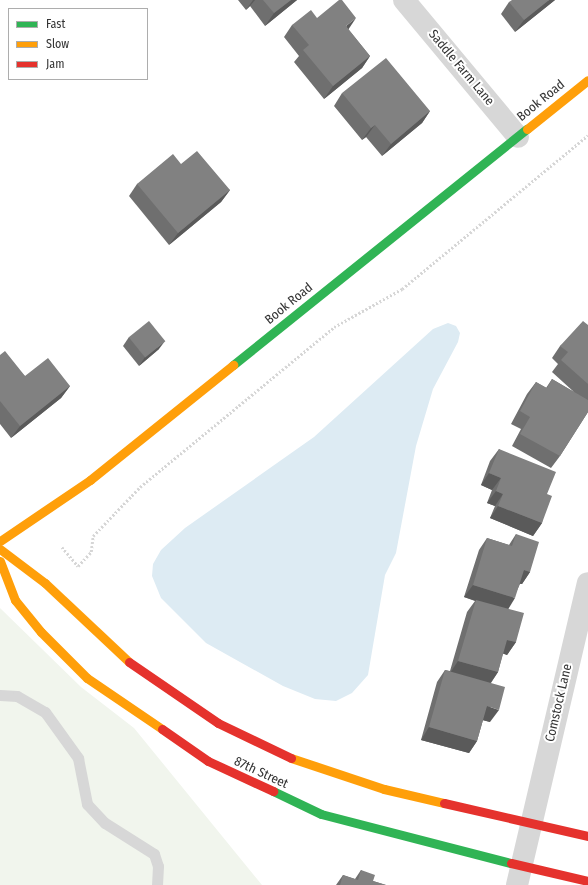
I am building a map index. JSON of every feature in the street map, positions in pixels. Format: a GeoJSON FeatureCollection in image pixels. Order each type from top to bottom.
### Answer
{"type":"FeatureCollection","features":[{"type":"Feature","properties":{"kind":"street","name":"Saddle Farm Lane"},"geometry":{"type":"LineString","coordinates":[[404,0],[518,137]]}},
{"type":"Feature","properties":{"kind":"street","name":"Book Road"},"geometry":{"type":"LineString","coordinates":[[0,541],[90,480],[588,80]]}},
{"type":"Feature","properties":{"kind":"street","name":"87th Street"},"geometry":{"type":"LineString","coordinates":[[0,549],[45,583],[135,668],[176,698],[248,739],[279,754],[384,789],[588,836]]}},
{"type":"Feature","properties":{"kind":"street","name":"87th Street"},"geometry":{"type":"LineString","coordinates":[[0,561],[15,600],[86,678],[208,761],[322,814],[520,876],[588,881]]}},
{"type":"Feature","properties":{"kind":"street","name":"Comstock Lane"},"geometry":{"type":"LineString","coordinates":[[520,876],[530,822],[588,584]]}},
{"type":"Feature","properties":{"kind":"lane"},"geometry":{"type":"LineString","coordinates":[[0,695],[22,698],[45,712],[78,758],[87,804],[105,823],[154,854],[158,866],[157,885]]}},
{"type":"Feature","properties":{"kind":"path"},"geometry":{"type":"LineString","coordinates":[[62,547],[78,566],[91,552],[93,536],[146,482],[334,327],[402,289],[588,135]]}},
{"type":"Feature","properties":{"kind":"shaded area"},"geometry":{"type":"Polygon","coordinates":[[[448,323],[456,326],[460,333],[458,342],[433,389],[416,446],[396,553],[385,575],[368,675],[352,693],[336,701],[315,699],[283,686],[206,643],[161,598],[152,576],[153,564],[161,550],[185,528],[314,437],[433,329],[448,323]]]}},
{"type":"Feature","properties":{"kind":"shaded area"},"geometry":{"type":"Polygon","coordinates":[[[0,608],[81,687],[134,728],[262,885],[0,885],[0,608]]]}},
{"type":"Feature","properties":{"kind":"building"},"geometry":{"type":"Polygon","coordinates":[[[263,0],[291,0],[274,13],[263,0]]]}},
{"type":"Feature","properties":{"kind":"building"},"geometry":{"type":"Polygon","coordinates":[[[339,0],[342,0],[356,18],[346,26],[370,56],[333,86],[303,50],[309,45],[292,25],[311,10],[317,18],[339,0]]]}},
{"type":"Feature","properties":{"kind":"building"},"geometry":{"type":"Polygon","coordinates":[[[512,0],[549,0],[524,20],[509,2],[512,0]]]}},
{"type":"Feature","properties":{"kind":"building"},"geometry":{"type":"Polygon","coordinates":[[[386,58],[430,111],[391,144],[375,125],[371,128],[342,93],[386,58]]]}},
{"type":"Feature","properties":{"kind":"building"},"geometry":{"type":"Polygon","coordinates":[[[197,151],[230,190],[178,233],[137,184],[173,154],[181,164],[197,151]]]}},
{"type":"Feature","properties":{"kind":"building"},"geometry":{"type":"Polygon","coordinates":[[[149,321],[165,341],[145,358],[129,337],[149,321]]]}},
{"type":"Feature","properties":{"kind":"building"},"geometry":{"type":"Polygon","coordinates":[[[583,321],[588,325],[588,384],[561,360],[568,352],[560,346],[583,321]]]}},
{"type":"Feature","properties":{"kind":"building"},"geometry":{"type":"Polygon","coordinates":[[[5,351],[25,376],[48,358],[70,386],[20,426],[0,401],[0,355],[5,351]]]}},
{"type":"Feature","properties":{"kind":"building"},"geometry":{"type":"Polygon","coordinates":[[[552,379],[588,400],[588,412],[560,456],[520,434],[530,417],[520,411],[536,382],[547,388],[552,379]]]}},
{"type":"Feature","properties":{"kind":"building"},"geometry":{"type":"Polygon","coordinates":[[[499,449],[556,472],[547,494],[552,496],[542,523],[498,506],[503,494],[496,491],[501,478],[489,473],[499,449]]]}},
{"type":"Feature","properties":{"kind":"building"},"geometry":{"type":"Polygon","coordinates":[[[516,534],[539,542],[530,572],[524,570],[515,598],[473,585],[487,538],[512,546],[516,534]]]}},
{"type":"Feature","properties":{"kind":"building"},"geometry":{"type":"Polygon","coordinates":[[[476,600],[524,613],[516,642],[507,640],[498,672],[458,661],[476,600]]]}},
{"type":"Feature","properties":{"kind":"building"},"geometry":{"type":"Polygon","coordinates":[[[445,670],[505,687],[499,710],[487,706],[477,741],[429,727],[445,670]]]}},
{"type":"Feature","properties":{"kind":"building"},"geometry":{"type":"Polygon","coordinates":[[[361,870],[375,875],[373,881],[386,885],[340,885],[343,875],[358,880],[361,870]]]}},
{"type":"Feature","properties":{"kind":"traffic: fast"},"geometry":{"type":"LineString","coordinates":[[233,365],[527,129]]}},
{"type":"Feature","properties":{"kind":"traffic: fast"},"geometry":{"type":"LineString","coordinates":[[273,791],[321,814],[511,863]]}},
{"type":"Feature","properties":{"kind":"traffic: slow"},"geometry":{"type":"LineString","coordinates":[[527,129],[588,80]]}},
{"type":"Feature","properties":{"kind":"traffic: slow"},"geometry":{"type":"LineString","coordinates":[[0,541],[90,480],[233,365]]}},
{"type":"Feature","properties":{"kind":"traffic: slow"},"geometry":{"type":"LineString","coordinates":[[0,549],[45,583],[129,662]]}},
{"type":"Feature","properties":{"kind":"traffic: slow"},"geometry":{"type":"LineString","coordinates":[[0,561],[15,600],[41,632],[87,678],[162,729]]}},
{"type":"Feature","properties":{"kind":"traffic: slow"},"geometry":{"type":"LineString","coordinates":[[291,758],[384,789],[444,803]]}},
{"type":"Feature","properties":{"kind":"traffic: jam"},"geometry":{"type":"LineString","coordinates":[[129,662],[218,723],[291,758]]}},
{"type":"Feature","properties":{"kind":"traffic: jam"},"geometry":{"type":"LineString","coordinates":[[162,729],[208,761],[273,791]]}},
{"type":"Feature","properties":{"kind":"traffic: jam"},"geometry":{"type":"LineString","coordinates":[[444,803],[588,836]]}},
{"type":"Feature","properties":{"kind":"traffic: jam"},"geometry":{"type":"LineString","coordinates":[[511,863],[588,881]]}}]}
